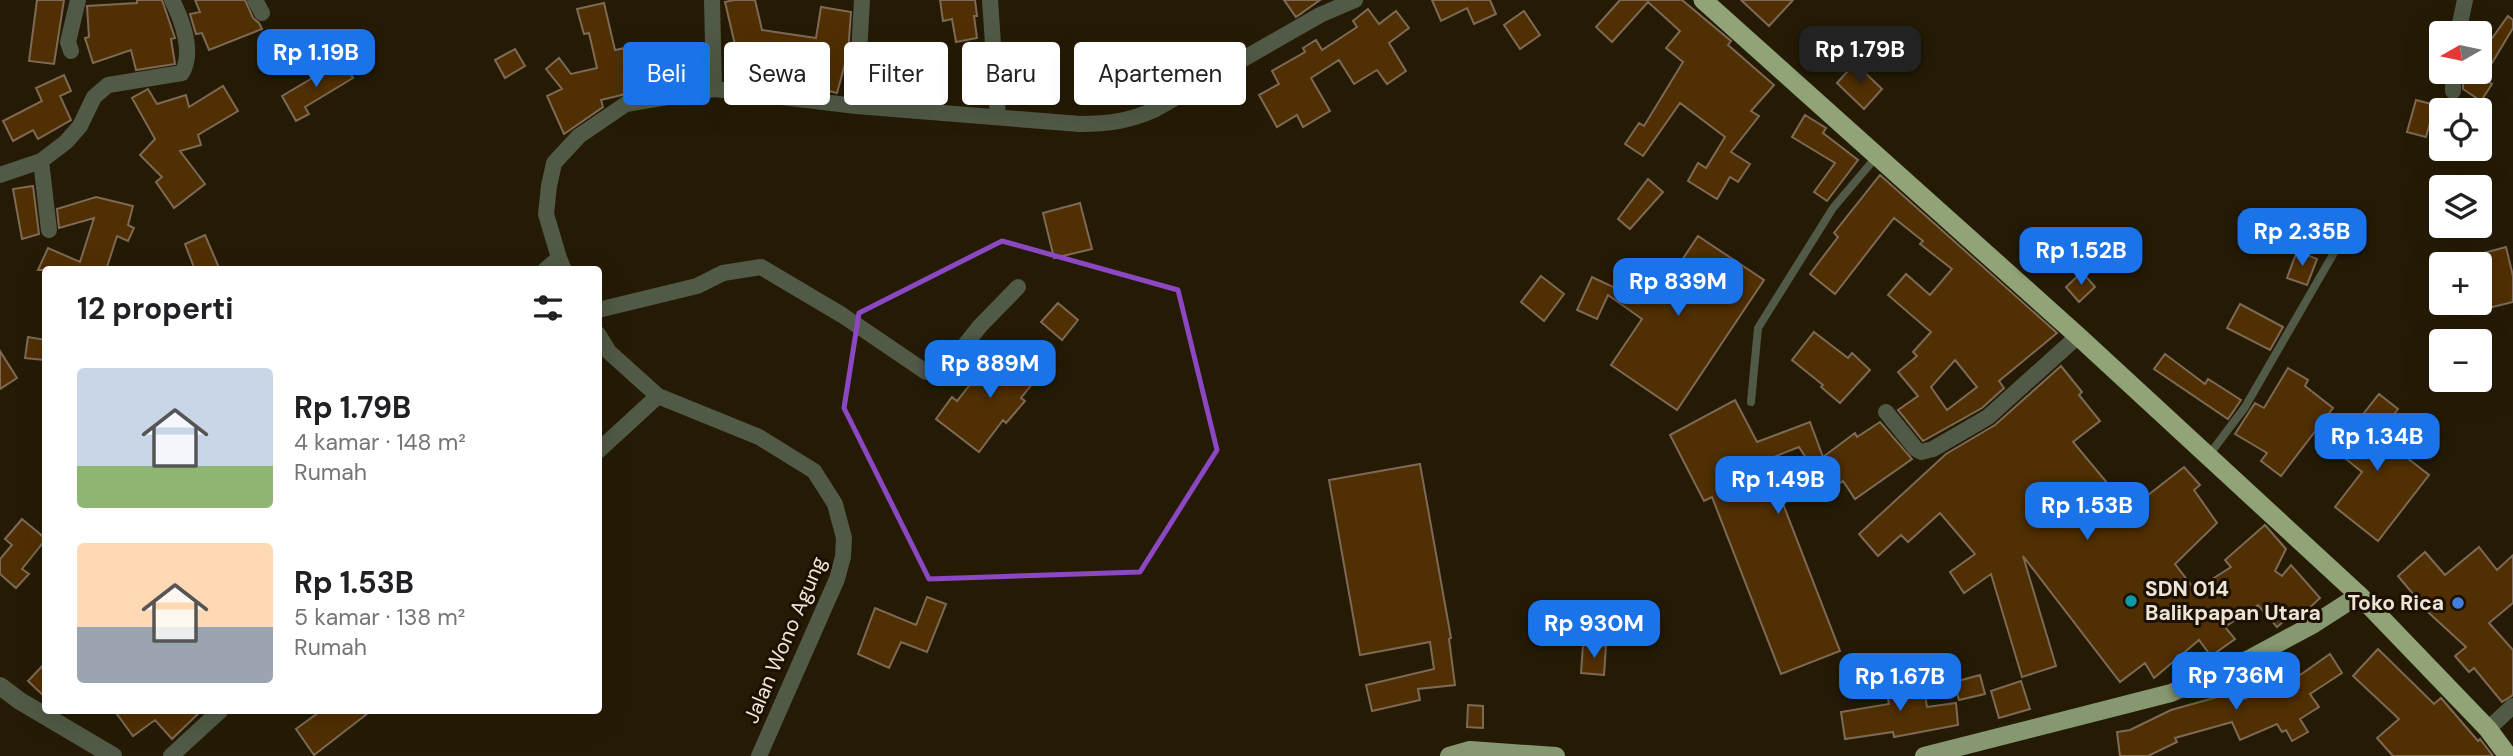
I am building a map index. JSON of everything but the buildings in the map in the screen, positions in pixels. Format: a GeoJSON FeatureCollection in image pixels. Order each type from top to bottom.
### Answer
{"type":"FeatureCollection","features":[{"type":"Feature","properties":{"kind":"highway"},"geometry":{"type":"LineString","coordinates":[[1703,0],[2078,336],[2359,595],[2488,729],[2508,756]]}},
{"type":"Feature","properties":{"kind":"main road"},"geometry":{"type":"LineString","coordinates":[[1924,756],[1964,752],[2015,732],[2171,693],[2251,658],[2314,624],[2359,595]]}},
{"type":"Feature","properties":{"kind":"main road"},"geometry":{"type":"LineString","coordinates":[[1449,756],[1470,750],[1556,756]]}},
{"type":"Feature","properties":{"kind":"street"},"geometry":{"type":"LineString","coordinates":[[71,51],[68,42],[78,0]]}},
{"type":"Feature","properties":{"kind":"street"},"geometry":{"type":"LineString","coordinates":[[0,175],[41,161],[66,142],[80,126],[94,97],[107,85],[182,73],[188,63],[179,14],[172,0]]}},
{"type":"Feature","properties":{"kind":"street"},"geometry":{"type":"LineString","coordinates":[[712,0],[714,89]]}},
{"type":"Feature","properties":{"kind":"street"},"geometry":{"type":"LineString","coordinates":[[856,106],[862,0]]}},
{"type":"Feature","properties":{"kind":"street"},"geometry":{"type":"LineString","coordinates":[[990,0],[999,117]]}},
{"type":"Feature","properties":{"kind":"street"},"geometry":{"type":"LineString","coordinates":[[562,264],[546,214],[554,163],[579,136],[626,104],[714,89],[856,106],[1109,124],[1131,120],[1154,110],[1320,15],[1354,0]]}},
{"type":"Feature","properties":{"kind":"street"},"geometry":{"type":"LineString","coordinates":[[2461,21],[2465,0]]}},
{"type":"Feature","properties":{"kind":"street"},"geometry":{"type":"LineString","coordinates":[[2453,84],[2453,91]]}},
{"type":"Feature","properties":{"kind":"street"},"geometry":{"type":"LineString","coordinates":[[41,161],[49,230]]}},
{"type":"Feature","properties":{"kind":"street"},"geometry":{"type":"LineString","coordinates":[[602,309],[697,286],[723,272],[761,267],[842,315],[926,372],[944,371],[980,326],[1018,287]]}},
{"type":"Feature","properties":{"kind":"street"},"geometry":{"type":"LineString","coordinates":[[1886,412],[1916,449],[1921,452],[1933,449],[1988,417],[2078,336]]}},
{"type":"Feature","properties":{"kind":"street","name":"Jalan Wono Agung"},"geometry":{"type":"LineString","coordinates":[[604,355],[657,396],[759,437],[814,471],[835,503],[844,538],[843,557],[837,579],[759,756]]}},
{"type":"Feature","properties":{"kind":"street"},"geometry":{"type":"LineString","coordinates":[[602,447],[657,396]]}},
{"type":"Feature","properties":{"kind":"street"},"geometry":{"type":"LineString","coordinates":[[0,686],[20,701],[113,756]]}},
{"type":"Feature","properties":{"kind":"street"},"geometry":{"type":"LineString","coordinates":[[2488,729],[2513,706]]}},
{"type":"Feature","properties":{"kind":"street"},"geometry":{"type":"LineString","coordinates":[[171,756],[217,714]]}},
{"type":"Feature","properties":{"kind":"lane"},"geometry":{"type":"LineString","coordinates":[[1751,402],[1758,328],[1833,208],[1878,155]]}},
{"type":"Feature","properties":{"kind":"lane"},"geometry":{"type":"LineString","coordinates":[[2207,457],[2245,407],[2335,251]]}},
{"type":"Feature","properties":{"kind":"highlighted area"},"geometry":{"type":"Polygon","coordinates":[[[1002,241],[1178,290],[1217,450],[1140,572],[929,579],[844,408],[859,313],[1002,241]]]}},
{"type":"Feature","properties":{"kind":"place","name":"SDN 014 Balikpapan Utara"},"geometry":{"type":"Point","coordinates":[2131,601]}},
{"type":"Feature","properties":{"kind":"place","name":"Toko Rica"},"geometry":{"type":"Point","coordinates":[2458,603]}}]}
